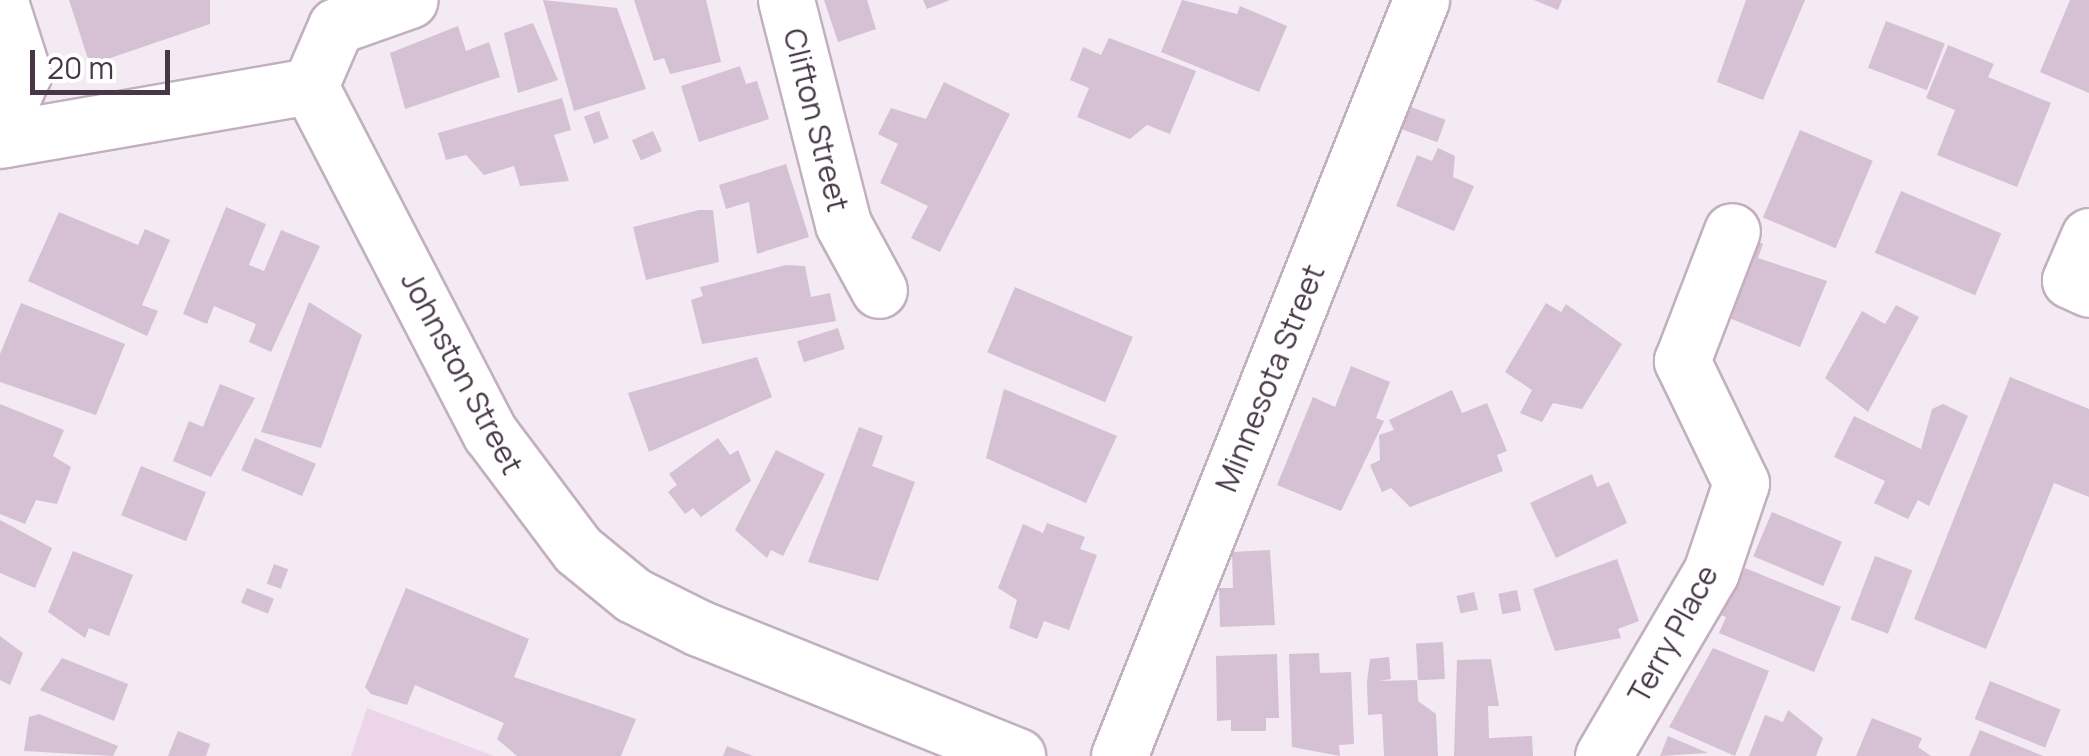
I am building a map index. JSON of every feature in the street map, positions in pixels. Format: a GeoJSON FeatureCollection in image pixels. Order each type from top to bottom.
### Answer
{"type":"FeatureCollection","features":[{"type":"Feature","properties":{"kind":"street"},"geometry":{"type":"LineString","coordinates":[[0,140],[310,86],[336,26],[410,0]]}},
{"type":"Feature","properties":{"kind":"street","name":"Clifton Street"},"geometry":{"type":"LineString","coordinates":[[786,0],[843,224],[879,290]]}},
{"type":"Feature","properties":{"kind":"street","name":"Minnesota Street"},"geometry":{"type":"LineString","coordinates":[[1119,756],[1420,0]]}},
{"type":"Feature","properties":{"kind":"street"},"geometry":{"type":"LineString","coordinates":[[0,2],[23,74],[0,125]]}},
{"type":"Feature","properties":{"kind":"street","name":"Johnston Street"},"geometry":{"type":"LineString","coordinates":[[310,86],[490,433],[578,550],[633,594],[699,628],[1017,756]]}},
{"type":"Feature","properties":{"kind":"street","name":"Terry Place"},"geometry":{"type":"LineString","coordinates":[[1603,756],[1712,572],[1742,483],[1682,361],[1732,231]]}},
{"type":"Feature","properties":{"kind":"shaded area"},"geometry":{"type":"Polygon","coordinates":[[[367,708],[494,756],[351,756],[367,708]]]}},
{"type":"Feature","properties":{"kind":"building"},"geometry":{"type":"Polygon","coordinates":[[[69,0],[210,0],[210,24],[90,65],[69,0]]]}},
{"type":"Feature","properties":{"kind":"building"},"geometry":{"type":"Polygon","coordinates":[[[543,0],[617,8],[646,89],[574,111],[543,0]]]}},
{"type":"Feature","properties":{"kind":"building"},"geometry":{"type":"Polygon","coordinates":[[[634,0],[706,0],[721,62],[670,74],[664,58],[654,61],[634,0]]]}},
{"type":"Feature","properties":{"kind":"building"},"geometry":{"type":"Polygon","coordinates":[[[824,0],[867,0],[876,29],[838,42],[824,0]]]}},
{"type":"Feature","properties":{"kind":"building"},"geometry":{"type":"Polygon","coordinates":[[[923,0],[950,0],[927,9],[923,0]]]}},
{"type":"Feature","properties":{"kind":"building"},"geometry":{"type":"Polygon","coordinates":[[[1182,0],[1237,14],[1240,6],[1287,26],[1259,92],[1161,52],[1182,0]]]}},
{"type":"Feature","properties":{"kind":"building"},"geometry":{"type":"Polygon","coordinates":[[[1534,0],[1562,0],[1558,10],[1534,0]]]}},
{"type":"Feature","properties":{"kind":"building"},"geometry":{"type":"Polygon","coordinates":[[[1746,0],[1805,0],[1763,100],[1717,82],[1746,0]]]}},
{"type":"Feature","properties":{"kind":"building"},"geometry":{"type":"Polygon","coordinates":[[[2070,0],[2089,0],[2089,93],[2040,72],[2070,0]]]}},
{"type":"Feature","properties":{"kind":"building"},"geometry":{"type":"Polygon","coordinates":[[[1886,21],[1945,44],[1927,90],[1868,68],[1886,21]]]}},
{"type":"Feature","properties":{"kind":"building"},"geometry":{"type":"Polygon","coordinates":[[[533,23],[558,80],[518,93],[504,33],[533,23]]]}},
{"type":"Feature","properties":{"kind":"building"},"geometry":{"type":"Polygon","coordinates":[[[458,26],[466,51],[489,42],[500,77],[405,109],[390,53],[458,26]]]}},
{"type":"Feature","properties":{"kind":"building"},"geometry":{"type":"Polygon","coordinates":[[[1109,38],[1196,71],[1170,134],[1147,125],[1130,139],[1077,117],[1089,88],[1070,80],[1083,47],[1101,55],[1109,38]]]}},
{"type":"Feature","properties":{"kind":"building"},"geometry":{"type":"Polygon","coordinates":[[[1948,45],[1994,64],[1988,77],[2051,103],[2017,187],[1937,155],[1955,110],[1926,98],[1948,45]]]}},
{"type":"Feature","properties":{"kind":"building"},"geometry":{"type":"Polygon","coordinates":[[[740,66],[746,84],[757,81],[769,119],[699,142],[681,86],[740,66]]]}},
{"type":"Feature","properties":{"kind":"building"},"geometry":{"type":"Polygon","coordinates":[[[944,82],[1010,114],[940,252],[911,238],[928,206],[880,183],[898,144],[878,134],[891,108],[926,119],[944,82]]]}},
{"type":"Feature","properties":{"kind":"building"},"geometry":{"type":"Polygon","coordinates":[[[562,98],[571,130],[554,135],[569,181],[520,186],[514,166],[484,175],[466,155],[446,160],[438,133],[562,98]]]}},
{"type":"Feature","properties":{"kind":"building"},"geometry":{"type":"Polygon","coordinates":[[[1408,106],[1446,120],[1437,142],[1400,129],[1408,106]]]}},
{"type":"Feature","properties":{"kind":"building"},"geometry":{"type":"Polygon","coordinates":[[[599,111],[609,138],[594,144],[584,116],[599,111]]]}},
{"type":"Feature","properties":{"kind":"building"},"geometry":{"type":"Polygon","coordinates":[[[1800,130],[1873,161],[1836,248],[1763,217],[1800,130]]]}},
{"type":"Feature","properties":{"kind":"building"},"geometry":{"type":"Polygon","coordinates":[[[653,131],[662,151],[641,160],[632,140],[653,131]]]}},
{"type":"Feature","properties":{"kind":"building"},"geometry":{"type":"Polygon","coordinates":[[[1438,148],[1455,156],[1453,177],[1474,186],[1454,231],[1396,206],[1417,155],[1432,161],[1438,148]]]}},
{"type":"Feature","properties":{"kind":"building"},"geometry":{"type":"Polygon","coordinates":[[[786,164],[809,237],[757,254],[749,202],[726,209],[719,185],[786,164]]]}},
{"type":"Feature","properties":{"kind":"building"},"geometry":{"type":"Polygon","coordinates":[[[1901,191],[2001,234],[1975,295],[1875,253],[1901,191]]]}},
{"type":"Feature","properties":{"kind":"building"},"geometry":{"type":"Polygon","coordinates":[[[226,207],[266,224],[249,265],[264,271],[281,230],[320,246],[271,352],[249,342],[256,324],[214,306],[207,324],[183,314],[226,207]]]}},
{"type":"Feature","properties":{"kind":"building"},"geometry":{"type":"Polygon","coordinates":[[[713,210],[719,262],[646,280],[633,227],[713,210]]]}},
{"type":"Feature","properties":{"kind":"building"},"geometry":{"type":"Polygon","coordinates":[[[59,212],[138,245],[145,229],[170,240],[142,305],[158,311],[147,336],[28,281],[59,212]]]}},
{"type":"Feature","properties":{"kind":"building"},"geometry":{"type":"Polygon","coordinates":[[[1744,236],[1763,244],[1758,258],[1827,281],[1800,347],[1722,315],[1744,236]]]}},
{"type":"Feature","properties":{"kind":"building"},"geometry":{"type":"Polygon","coordinates":[[[786,265],[805,266],[811,297],[830,293],[836,321],[702,344],[691,300],[703,296],[700,287],[786,265]]]}},
{"type":"Feature","properties":{"kind":"building"},"geometry":{"type":"Polygon","coordinates":[[[1015,287],[1133,337],[1105,402],[987,352],[1015,287]]]}},
{"type":"Feature","properties":{"kind":"building"},"geometry":{"type":"Polygon","coordinates":[[[309,302],[362,335],[321,448],[261,432],[309,302]]]}},
{"type":"Feature","properties":{"kind":"building"},"geometry":{"type":"Polygon","coordinates":[[[21,303],[125,344],[96,415],[0,382],[0,354],[21,303]]]}},
{"type":"Feature","properties":{"kind":"building"},"geometry":{"type":"Polygon","coordinates":[[[1546,303],[1561,312],[1566,304],[1622,344],[1582,409],[1553,403],[1542,422],[1520,413],[1532,390],[1505,372],[1546,303]]]}},
{"type":"Feature","properties":{"kind":"building"},"geometry":{"type":"Polygon","coordinates":[[[1896,305],[1919,317],[1868,412],[1825,378],[1862,311],[1885,324],[1896,305]]]}},
{"type":"Feature","properties":{"kind":"building"},"geometry":{"type":"Polygon","coordinates":[[[838,328],[845,349],[804,362],[797,341],[838,328]]]}},
{"type":"Feature","properties":{"kind":"building"},"geometry":{"type":"Polygon","coordinates":[[[757,357],[772,397],[649,452],[628,393],[757,357]]]}},
{"type":"Feature","properties":{"kind":"building"},"geometry":{"type":"Polygon","coordinates":[[[1351,366],[1390,382],[1376,418],[1384,421],[1341,511],[1277,485],[1313,397],[1335,407],[1351,366]]]}},
{"type":"Feature","properties":{"kind":"building"},"geometry":{"type":"Polygon","coordinates":[[[2010,377],[2089,409],[2089,497],[2054,483],[1986,649],[1914,619],[2010,377]]]}},
{"type":"Feature","properties":{"kind":"building"},"geometry":{"type":"Polygon","coordinates":[[[220,384],[255,398],[211,477],[173,461],[189,421],[203,427],[220,384]]]}},
{"type":"Feature","properties":{"kind":"building"},"geometry":{"type":"Polygon","coordinates":[[[1004,389],[1117,436],[1086,503],[986,458],[1004,389]]]}},
{"type":"Feature","properties":{"kind":"building"},"geometry":{"type":"Polygon","coordinates":[[[1452,390],[1462,413],[1487,403],[1507,451],[1497,455],[1503,471],[1410,507],[1391,488],[1382,492],[1370,465],[1380,460],[1379,435],[1394,430],[1389,420],[1452,390]]]}},
{"type":"Feature","properties":{"kind":"building"},"geometry":{"type":"Polygon","coordinates":[[[0,404],[64,430],[53,456],[71,467],[57,504],[36,500],[25,524],[0,514],[0,404]]]}},
{"type":"Feature","properties":{"kind":"building"},"geometry":{"type":"Polygon","coordinates":[[[1943,404],[1968,416],[1929,506],[1918,500],[1908,519],[1874,503],[1885,481],[1834,457],[1854,416],[1921,449],[1932,409],[1943,404]]]}},
{"type":"Feature","properties":{"kind":"building"},"geometry":{"type":"Polygon","coordinates":[[[859,427],[883,436],[872,466],[915,482],[878,581],[808,562],[859,427]]]}},
{"type":"Feature","properties":{"kind":"building"},"geometry":{"type":"Polygon","coordinates":[[[255,438],[316,464],[302,496],[241,470],[255,438]]]}},
{"type":"Feature","properties":{"kind":"building"},"geometry":{"type":"Polygon","coordinates":[[[718,438],[730,455],[738,450],[751,481],[701,517],[693,508],[685,514],[668,492],[677,485],[669,474],[718,438]]]}},
{"type":"Feature","properties":{"kind":"building"},"geometry":{"type":"Polygon","coordinates":[[[776,450],[825,474],[783,556],[771,550],[767,558],[735,530],[776,450]]]}},
{"type":"Feature","properties":{"kind":"building"},"geometry":{"type":"Polygon","coordinates":[[[141,466],[206,492],[186,541],[121,515],[141,466]]]}},
{"type":"Feature","properties":{"kind":"building"},"geometry":{"type":"Polygon","coordinates":[[[1592,474],[1597,487],[1609,482],[1627,523],[1556,558],[1530,503],[1592,474]]]}},
{"type":"Feature","properties":{"kind":"building"},"geometry":{"type":"Polygon","coordinates":[[[1772,512],[1842,542],[1823,586],[1753,556],[1772,512]]]}},
{"type":"Feature","properties":{"kind":"building"},"geometry":{"type":"Polygon","coordinates":[[[0,520],[52,548],[35,588],[0,573],[0,520]]]}},
{"type":"Feature","properties":{"kind":"building"},"geometry":{"type":"Polygon","coordinates":[[[1047,523],[1085,537],[1080,549],[1097,555],[1069,630],[1044,621],[1037,639],[1009,628],[1017,600],[998,588],[1023,524],[1043,533],[1047,523]]]}},
{"type":"Feature","properties":{"kind":"building"},"geometry":{"type":"Polygon","coordinates":[[[1270,550],[1275,625],[1220,627],[1219,588],[1233,588],[1232,552],[1270,550]]]}},
{"type":"Feature","properties":{"kind":"building"},"geometry":{"type":"Polygon","coordinates":[[[73,551],[133,575],[109,636],[89,628],[85,638],[48,612],[73,551]]]}},
{"type":"Feature","properties":{"kind":"building"},"geometry":{"type":"Polygon","coordinates":[[[1875,556],[1912,570],[1888,634],[1851,619],[1875,556]]]}},
{"type":"Feature","properties":{"kind":"building"},"geometry":{"type":"Polygon","coordinates":[[[1617,559],[1639,621],[1618,629],[1621,638],[1555,651],[1533,589],[1617,559]]]}},
{"type":"Feature","properties":{"kind":"building"},"geometry":{"type":"Polygon","coordinates":[[[274,564],[288,569],[281,589],[267,584],[274,564]]]}},
{"type":"Feature","properties":{"kind":"building"},"geometry":{"type":"Polygon","coordinates":[[[1745,568],[1841,607],[1814,672],[1719,633],[1726,617],[1718,614],[1745,568]]]}},
{"type":"Feature","properties":{"kind":"building"},"geometry":{"type":"Polygon","coordinates":[[[247,588],[274,599],[268,614],[241,603],[247,588]]]}},
{"type":"Feature","properties":{"kind":"building"},"geometry":{"type":"Polygon","coordinates":[[[406,588],[529,639],[514,677],[636,719],[621,756],[517,756],[497,739],[504,723],[415,685],[407,705],[371,694],[365,687],[406,588]]]}},
{"type":"Feature","properties":{"kind":"building"},"geometry":{"type":"Polygon","coordinates":[[[1517,590],[1521,611],[1502,614],[1498,594],[1517,590]]]}},
{"type":"Feature","properties":{"kind":"building"},"geometry":{"type":"Polygon","coordinates":[[[1474,592],[1478,610],[1461,614],[1456,596],[1474,592]]]}},
{"type":"Feature","properties":{"kind":"building"},"geometry":{"type":"Polygon","coordinates":[[[0,636],[23,653],[10,685],[0,680],[0,636]]]}},
{"type":"Feature","properties":{"kind":"building"},"geometry":{"type":"Polygon","coordinates":[[[1443,642],[1445,679],[1418,680],[1416,643],[1443,642]]]}},
{"type":"Feature","properties":{"kind":"building"},"geometry":{"type":"Polygon","coordinates":[[[1713,648],[1769,671],[1735,756],[1669,727],[1713,648]]]}},
{"type":"Feature","properties":{"kind":"building"},"geometry":{"type":"Polygon","coordinates":[[[1319,653],[1320,673],[1351,672],[1354,744],[1339,745],[1340,756],[1292,747],[1289,654],[1319,653]]]}},
{"type":"Feature","properties":{"kind":"building"},"geometry":{"type":"Polygon","coordinates":[[[1277,654],[1279,718],[1266,718],[1266,731],[1231,731],[1231,720],[1217,721],[1216,656],[1277,654]]]}},
{"type":"Feature","properties":{"kind":"building"},"geometry":{"type":"Polygon","coordinates":[[[1389,657],[1391,679],[1379,681],[1417,680],[1418,701],[1436,714],[1438,756],[1384,756],[1382,714],[1368,715],[1367,682],[1370,659],[1389,657]]]}},
{"type":"Feature","properties":{"kind":"building"},"geometry":{"type":"Polygon","coordinates":[[[62,658],[128,684],[114,721],[40,690],[62,658]]]}},
{"type":"Feature","properties":{"kind":"building"},"geometry":{"type":"Polygon","coordinates":[[[1491,659],[1499,706],[1488,706],[1489,738],[1532,736],[1533,756],[1454,756],[1457,660],[1491,659]]]}},
{"type":"Feature","properties":{"kind":"building"},"geometry":{"type":"Polygon","coordinates":[[[1990,681],[2060,709],[2045,747],[1975,719],[1990,681]]]}},
{"type":"Feature","properties":{"kind":"building"},"geometry":{"type":"Polygon","coordinates":[[[1788,710],[1823,738],[1816,756],[1749,756],[1765,715],[1783,722],[1788,710]]]}},
{"type":"Feature","properties":{"kind":"building"},"geometry":{"type":"Polygon","coordinates":[[[39,714],[118,746],[113,756],[24,751],[29,717],[39,714]]]}},
{"type":"Feature","properties":{"kind":"building"},"geometry":{"type":"Polygon","coordinates":[[[1872,718],[1922,738],[1918,747],[1931,756],[1856,756],[1872,718]]]}},
{"type":"Feature","properties":{"kind":"building"},"geometry":{"type":"Polygon","coordinates":[[[1980,730],[2043,756],[1969,756],[1980,730]]]}},
{"type":"Feature","properties":{"kind":"building"},"geometry":{"type":"Polygon","coordinates":[[[178,731],[210,744],[206,756],[168,756],[178,731]]]}},
{"type":"Feature","properties":{"kind":"building"},"geometry":{"type":"Polygon","coordinates":[[[1668,736],[1708,753],[1660,756],[1668,736]]]}},
{"type":"Feature","properties":{"kind":"building"},"geometry":{"type":"Polygon","coordinates":[[[727,746],[753,756],[723,756],[727,746]]]}}]}
